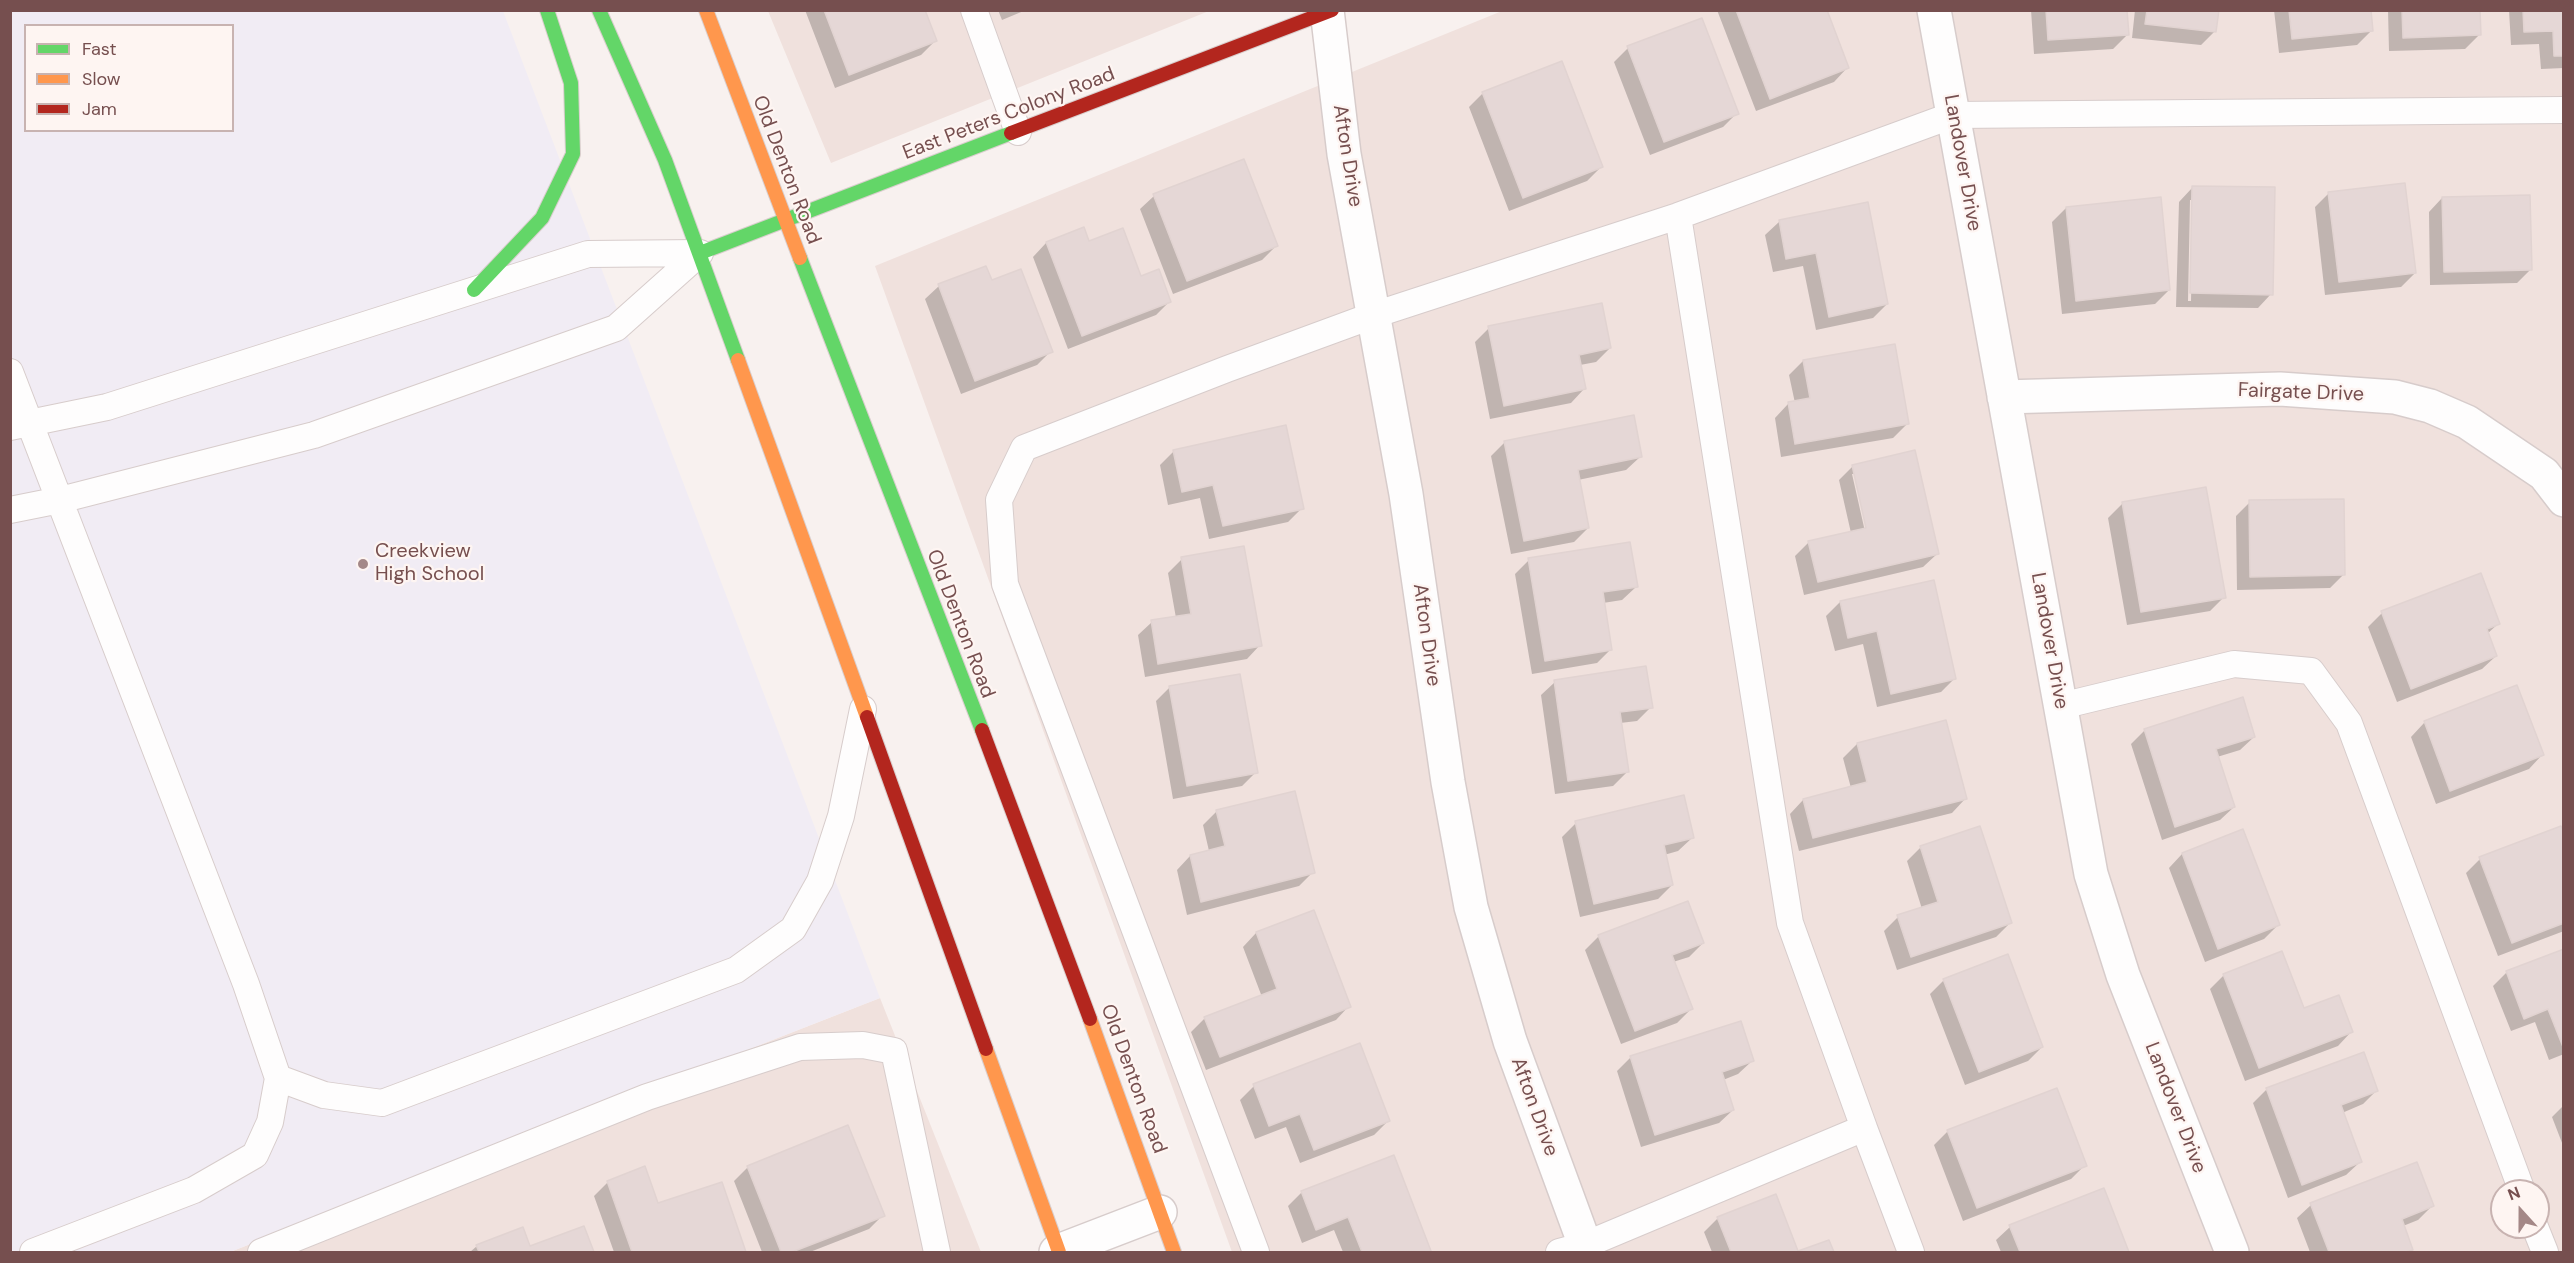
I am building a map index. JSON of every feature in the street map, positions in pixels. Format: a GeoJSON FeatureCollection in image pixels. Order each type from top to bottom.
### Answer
{"type":"FeatureCollection","features":[{"type":"Feature","properties":{"kind":"main road"},"geometry":{"type":"LineString","coordinates":[[474,290],[542,218],[573,154],[571,83],[547,10]]}},
{"type":"Feature","properties":{"kind":"main road"},"geometry":{"type":"LineString","coordinates":[[599,10],[665,160],[700,253],[1058,1252]]}},
{"type":"Feature","properties":{"kind":"main road","name":"Old Denton Road"},"geometry":{"type":"LineString","coordinates":[[706,10],[1092,1022],[1174,1252]]}},
{"type":"Feature","properties":{"kind":"main road","name":"East Peters Colony Road"},"geometry":{"type":"LineString","coordinates":[[700,253],[1329,11]]}},
{"type":"Feature","properties":{"kind":"street","name":"Landover Drive"},"geometry":{"type":"LineString","coordinates":[[1934,10],[2091,874],[2123,975],[2232,1252]]}},
{"type":"Feature","properties":{"kind":"street","name":"Afton Drive"},"geometry":{"type":"LineString","coordinates":[[1329,11],[1344,154],[1406,494],[1446,771],[1471,907],[1572,1249]]}},
{"type":"Feature","properties":{"kind":"street","name":"Fairgate Drive"},"geometry":{"type":"LineString","coordinates":[[2004,397],[2280,389],[2395,397],[2430,405],[2467,422],[2544,474],[2564,500]]}},
{"type":"Feature","properties":{"kind":"street"},"geometry":{"type":"LineString","coordinates":[[1058,1252],[1160,1212]]}},
{"type":"Feature","properties":{"kind":"lane"},"geometry":{"type":"LineString","coordinates":[[974,10],[1018,132]]}},
{"type":"Feature","properties":{"kind":"lane"},"geometry":{"type":"LineString","coordinates":[[1256,1252],[1005,584],[999,500],[1024,448],[1374,315],[1678,216],[1953,115],[2564,110]]}},
{"type":"Feature","properties":{"kind":"lane"},"geometry":{"type":"LineString","coordinates":[[1678,216],[1790,923],[1863,1128],[1911,1252]]}},
{"type":"Feature","properties":{"kind":"lane"},"geometry":{"type":"LineString","coordinates":[[20,424],[107,407],[588,254],[700,253]]}},
{"type":"Feature","properties":{"kind":"lane"},"geometry":{"type":"LineString","coordinates":[[10,510],[60,500],[314,435],[615,328],[700,253]]}},
{"type":"Feature","properties":{"kind":"lane"},"geometry":{"type":"LineString","coordinates":[[10,372],[20,424],[60,500],[246,984],[278,1078],[270,1122],[255,1155],[194,1190],[33,1252]]}},
{"type":"Feature","properties":{"kind":"lane"},"geometry":{"type":"LineString","coordinates":[[2061,705],[2234,664],[2312,671],[2349,723],[2518,1179]]}},
{"type":"Feature","properties":{"kind":"lane"},"geometry":{"type":"LineString","coordinates":[[278,1078],[324,1095],[382,1103],[736,970],[793,929],[820,881],[841,816],[863,709]]}},
{"type":"Feature","properties":{"kind":"lane"},"geometry":{"type":"LineString","coordinates":[[261,1252],[647,1097],[800,1047],[863,1045],[894,1051],[937,1252]]}},
{"type":"Feature","properties":{"kind":"lane"},"geometry":{"type":"LineString","coordinates":[[1572,1249],[1863,1128]]}},
{"type":"Feature","properties":{"kind":"shaded area","name":"Creekview High School"},"geometry":{"type":"Polygon","coordinates":[[[10,11],[503,11],[880,998],[230,1252],[11,1252],[10,11]]]}},
{"type":"Feature","properties":{"kind":"shaded area"},"geometry":{"type":"Polygon","coordinates":[[[768,11],[1209,11],[831,163],[768,11]]]}},
{"type":"Feature","properties":{"kind":"shaded area"},"geometry":{"type":"Polygon","coordinates":[[[1502,11],[2563,11],[2563,1252],[1232,1252],[875,266],[1502,11]]]}},
{"type":"Feature","properties":{"kind":"shaded area"},"geometry":{"type":"Polygon","coordinates":[[[880,998],[981,1252],[230,1252],[880,998]]]}},
{"type":"Feature","properties":{"kind":"building"},"geometry":{"type":"Polygon","coordinates":[[[824,10],[925,10],[937,41],[849,75],[824,10]]]}},
{"type":"Feature","properties":{"kind":"building"},"geometry":{"type":"Polygon","coordinates":[[[1736,10],[1827,10],[1849,68],[1770,99],[1736,10]]]}},
{"type":"Feature","properties":{"kind":"building"},"geometry":{"type":"Polygon","coordinates":[[[2046,10],[2127,10],[2129,35],[2048,40],[2046,10]]]}},
{"type":"Feature","properties":{"kind":"building"},"geometry":{"type":"Polygon","coordinates":[[[2147,10],[2219,10],[2216,32],[2145,24],[2147,10]]]}},
{"type":"Feature","properties":{"kind":"building"},"geometry":{"type":"Polygon","coordinates":[[[2289,10],[2371,10],[2373,31],[2292,39],[2289,10]]]}},
{"type":"Feature","properties":{"kind":"building"},"geometry":{"type":"Polygon","coordinates":[[[2402,10],[2480,10],[2481,35],[2403,38],[2402,10]]]}},
{"type":"Feature","properties":{"kind":"building"},"geometry":{"type":"Polygon","coordinates":[[[2523,10],[2564,10],[2564,56],[2554,56],[2553,31],[2524,32],[2523,10]]]}},
{"type":"Feature","properties":{"kind":"building"},"geometry":{"type":"Polygon","coordinates":[[[1702,18],[1739,114],[1664,142],[1627,46],[1702,18]]]}},
{"type":"Feature","properties":{"kind":"building"},"geometry":{"type":"Polygon","coordinates":[[[1562,61],[1603,167],[1523,198],[1482,92],[1562,61]]]}},
{"type":"Feature","properties":{"kind":"building"},"geometry":{"type":"Polygon","coordinates":[[[1244,159],[1278,246],[1187,281],[1153,194],[1244,159]]]}},
{"type":"Feature","properties":{"kind":"building"},"geometry":{"type":"Polygon","coordinates":[[[2405,183],[2416,273],[2339,282],[2328,192],[2405,183]]]}},
{"type":"Feature","properties":{"kind":"building"},"geometry":{"type":"Polygon","coordinates":[[[2192,186],[2275,187],[2273,295],[2190,293],[2192,186]]]}},
{"type":"Feature","properties":{"kind":"building"},"geometry":{"type":"Polygon","coordinates":[[[2530,195],[2532,270],[2444,272],[2442,197],[2530,195]]]}},
{"type":"Feature","properties":{"kind":"building"},"geometry":{"type":"Polygon","coordinates":[[[2161,197],[2170,290],[2076,301],[2066,207],[2161,197]]]}},
{"type":"Feature","properties":{"kind":"building"},"geometry":{"type":"Polygon","coordinates":[[[1868,202],[1888,304],[1829,317],[1816,253],[1786,259],[1779,220],[1868,202]]]}},
{"type":"Feature","properties":{"kind":"building"},"geometry":{"type":"Polygon","coordinates":[[[1084,227],[1089,241],[1123,228],[1141,276],[1159,269],[1171,302],[1082,336],[1046,242],[1084,227]]]}},
{"type":"Feature","properties":{"kind":"building"},"geometry":{"type":"Polygon","coordinates":[[[986,266],[992,280],[1021,269],[1053,352],[975,381],[938,284],[986,266]]]}},
{"type":"Feature","properties":{"kind":"building"},"geometry":{"type":"Polygon","coordinates":[[[1602,303],[1611,348],[1579,355],[1586,389],[1504,406],[1488,326],[1602,303]]]}},
{"type":"Feature","properties":{"kind":"building"},"geometry":{"type":"Polygon","coordinates":[[[1895,344],[1909,424],[1795,444],[1788,402],[1810,398],[1803,360],[1895,344]]]}},
{"type":"Feature","properties":{"kind":"building"},"geometry":{"type":"Polygon","coordinates":[[[1634,415],[1642,457],[1578,470],[1589,528],[1524,541],[1504,441],[1634,415]]]}},
{"type":"Feature","properties":{"kind":"building"},"geometry":{"type":"Polygon","coordinates":[[[1286,425],[1304,509],[1223,526],[1213,485],[1182,492],[1173,450],[1286,425]]]}},
{"type":"Feature","properties":{"kind":"building"},"geometry":{"type":"Polygon","coordinates":[[[1915,450],[1939,554],[1818,582],[1808,541],[1866,528],[1852,465],[1915,450]]]}},
{"type":"Feature","properties":{"kind":"building"},"geometry":{"type":"Polygon","coordinates":[[[2206,487],[2226,598],[2141,612],[2122,502],[2206,487]]]}},
{"type":"Feature","properties":{"kind":"building"},"geometry":{"type":"Polygon","coordinates":[[[2344,499],[2345,575],[2250,577],[2249,500],[2344,499]]]}},
{"type":"Feature","properties":{"kind":"building"},"geometry":{"type":"Polygon","coordinates":[[[1630,542],[1638,587],[1603,592],[1612,650],[1545,661],[1528,558],[1630,542]]]}},
{"type":"Feature","properties":{"kind":"building"},"geometry":{"type":"Polygon","coordinates":[[[1244,546],[1262,646],[1158,664],[1151,620],[1191,614],[1181,557],[1244,546]]]}},
{"type":"Feature","properties":{"kind":"building"},"geometry":{"type":"Polygon","coordinates":[[[2481,573],[2500,624],[2487,629],[2497,656],[2411,689],[2381,611],[2481,573]]]}},
{"type":"Feature","properties":{"kind":"building"},"geometry":{"type":"Polygon","coordinates":[[[1934,580],[1956,679],[1891,694],[1877,631],[1848,638],[1840,601],[1934,580]]]}},
{"type":"Feature","properties":{"kind":"building"},"geometry":{"type":"Polygon","coordinates":[[[1646,666],[1653,708],[1620,712],[1629,772],[1568,781],[1554,680],[1646,666]]]}},
{"type":"Feature","properties":{"kind":"building"},"geometry":{"type":"Polygon","coordinates":[[[1240,674],[1258,773],[1187,786],[1169,686],[1240,674]]]}},
{"type":"Feature","properties":{"kind":"building"},"geometry":{"type":"Polygon","coordinates":[[[2517,685],[2544,755],[2450,791],[2424,721],[2517,685]]]}},
{"type":"Feature","properties":{"kind":"building"},"geometry":{"type":"Polygon","coordinates":[[[2243,697],[2255,737],[2216,749],[2235,807],[2175,827],[2144,729],[2243,697]]]}},
{"type":"Feature","properties":{"kind":"building"},"geometry":{"type":"Polygon","coordinates":[[[1946,720],[1967,799],[1813,838],[1803,799],[1867,782],[1857,743],[1946,720]]]}},
{"type":"Feature","properties":{"kind":"building"},"geometry":{"type":"Polygon","coordinates":[[[1295,791],[1315,873],[1201,902],[1190,855],[1225,846],[1216,810],[1295,791]]]}},
{"type":"Feature","properties":{"kind":"building"},"geometry":{"type":"Polygon","coordinates":[[[1684,795],[1694,838],[1664,845],[1673,885],[1594,904],[1575,821],[1684,795]]]}},
{"type":"Feature","properties":{"kind":"building"},"geometry":{"type":"Polygon","coordinates":[[[1980,826],[2012,923],[1911,957],[1897,915],[1938,902],[1920,846],[1980,826]]]}},
{"type":"Feature","properties":{"kind":"building"},"geometry":{"type":"Polygon","coordinates":[[[2561,826],[2564,832],[2564,923],[2512,943],[2479,857],[2561,826]]]}},
{"type":"Feature","properties":{"kind":"building"},"geometry":{"type":"Polygon","coordinates":[[[2243,829],[2280,925],[2218,949],[2182,853],[2243,829]]]}},
{"type":"Feature","properties":{"kind":"building"},"geometry":{"type":"Polygon","coordinates":[[[1688,901],[1704,943],[1672,955],[1693,1009],[1635,1031],[1598,935],[1688,901]]]}},
{"type":"Feature","properties":{"kind":"building"},"geometry":{"type":"Polygon","coordinates":[[[1314,910],[1351,1007],[1220,1057],[1204,1017],[1277,989],[1256,932],[1314,910]]]}},
{"type":"Feature","properties":{"kind":"building"},"geometry":{"type":"Polygon","coordinates":[[[2564,949],[2563,1047],[2548,1009],[2524,1019],[2506,971],[2564,949]]]}},
{"type":"Feature","properties":{"kind":"building"},"geometry":{"type":"Polygon","coordinates":[[[2282,951],[2304,1008],[2339,995],[2353,1032],[2259,1068],[2223,974],[2282,951]]]}},
{"type":"Feature","properties":{"kind":"building"},"geometry":{"type":"Polygon","coordinates":[[[2008,954],[2043,1047],[1979,1072],[1943,979],[2008,954]]]}},
{"type":"Feature","properties":{"kind":"building"},"geometry":{"type":"Polygon","coordinates":[[[1741,1021],[1754,1061],[1722,1072],[1734,1110],[1655,1135],[1630,1056],[1741,1021]]]}},
{"type":"Feature","properties":{"kind":"building"},"geometry":{"type":"Polygon","coordinates":[[[1360,1043],[1390,1121],[1314,1150],[1300,1114],[1269,1126],[1253,1084],[1360,1043]]]}},
{"type":"Feature","properties":{"kind":"building"},"geometry":{"type":"Polygon","coordinates":[[[2364,1052],[2378,1091],[2341,1105],[2362,1162],[2302,1185],[2266,1088],[2364,1052]]]}},
{"type":"Feature","properties":{"kind":"building"},"geometry":{"type":"Polygon","coordinates":[[[2057,1088],[2087,1166],[1977,1208],[1947,1130],[2057,1088]]]}},
{"type":"Feature","properties":{"kind":"building"},"geometry":{"type":"Polygon","coordinates":[[[848,1125],[885,1216],[792,1252],[781,1252],[747,1166],[848,1125]]]}},
{"type":"Feature","properties":{"kind":"building"},"geometry":{"type":"Polygon","coordinates":[[[1394,1155],[1431,1251],[1362,1252],[1348,1217],[1316,1230],[1301,1191],[1394,1155]]]}},
{"type":"Feature","properties":{"kind":"building"},"geometry":{"type":"Polygon","coordinates":[[[2417,1162],[2434,1206],[2402,1219],[2413,1250],[2406,1252],[2329,1252],[2310,1203],[2417,1162]]]}},
{"type":"Feature","properties":{"kind":"building"},"geometry":{"type":"Polygon","coordinates":[[[645,1166],[658,1203],[722,1182],[746,1252],[632,1252],[607,1181],[645,1166]]]}},
{"type":"Feature","properties":{"kind":"building"},"geometry":{"type":"Polygon","coordinates":[[[2104,1188],[2129,1252],[2020,1252],[2009,1225],[2104,1188]]]}},
{"type":"Feature","properties":{"kind":"building"},"geometry":{"type":"Polygon","coordinates":[[[1776,1194],[1798,1251],[1829,1240],[1834,1252],[1731,1252],[1717,1217],[1776,1194]]]}},
{"type":"Feature","properties":{"kind":"building"},"geometry":{"type":"Polygon","coordinates":[[[584,1226],[594,1252],[479,1252],[476,1245],[523,1227],[530,1246],[584,1226]]]}},
{"type":"Feature","properties":{"kind":"traffic: fast"},"geometry":{"type":"LineString","coordinates":[[474,290],[542,218],[573,154],[571,83],[547,10]]}},
{"type":"Feature","properties":{"kind":"traffic: fast"},"geometry":{"type":"LineString","coordinates":[[599,10],[665,160],[738,360]]}},
{"type":"Feature","properties":{"kind":"traffic: fast"},"geometry":{"type":"LineString","coordinates":[[700,253],[1011,133]]}},
{"type":"Feature","properties":{"kind":"traffic: fast"},"geometry":{"type":"LineString","coordinates":[[800,258],[982,730]]}},
{"type":"Feature","properties":{"kind":"traffic: slow"},"geometry":{"type":"LineString","coordinates":[[706,10],[800,258]]}},
{"type":"Feature","properties":{"kind":"traffic: slow"},"geometry":{"type":"LineString","coordinates":[[738,360],[867,717]]}},
{"type":"Feature","properties":{"kind":"traffic: slow"},"geometry":{"type":"LineString","coordinates":[[1090,1019],[1174,1252]]}},
{"type":"Feature","properties":{"kind":"traffic: slow"},"geometry":{"type":"LineString","coordinates":[[986,1049],[1059,1252]]}},
{"type":"Feature","properties":{"kind":"traffic: jam"},"geometry":{"type":"LineString","coordinates":[[1011,133],[1332,10]]}},
{"type":"Feature","properties":{"kind":"traffic: jam"},"geometry":{"type":"LineString","coordinates":[[867,717],[986,1049]]}},
{"type":"Feature","properties":{"kind":"traffic: jam"},"geometry":{"type":"LineString","coordinates":[[982,730],[1090,1019]]}},
{"type":"Feature","properties":{"kind":"place","name":"Creekview High School"},"geometry":{"type":"Point","coordinates":[363,564]}}]}
